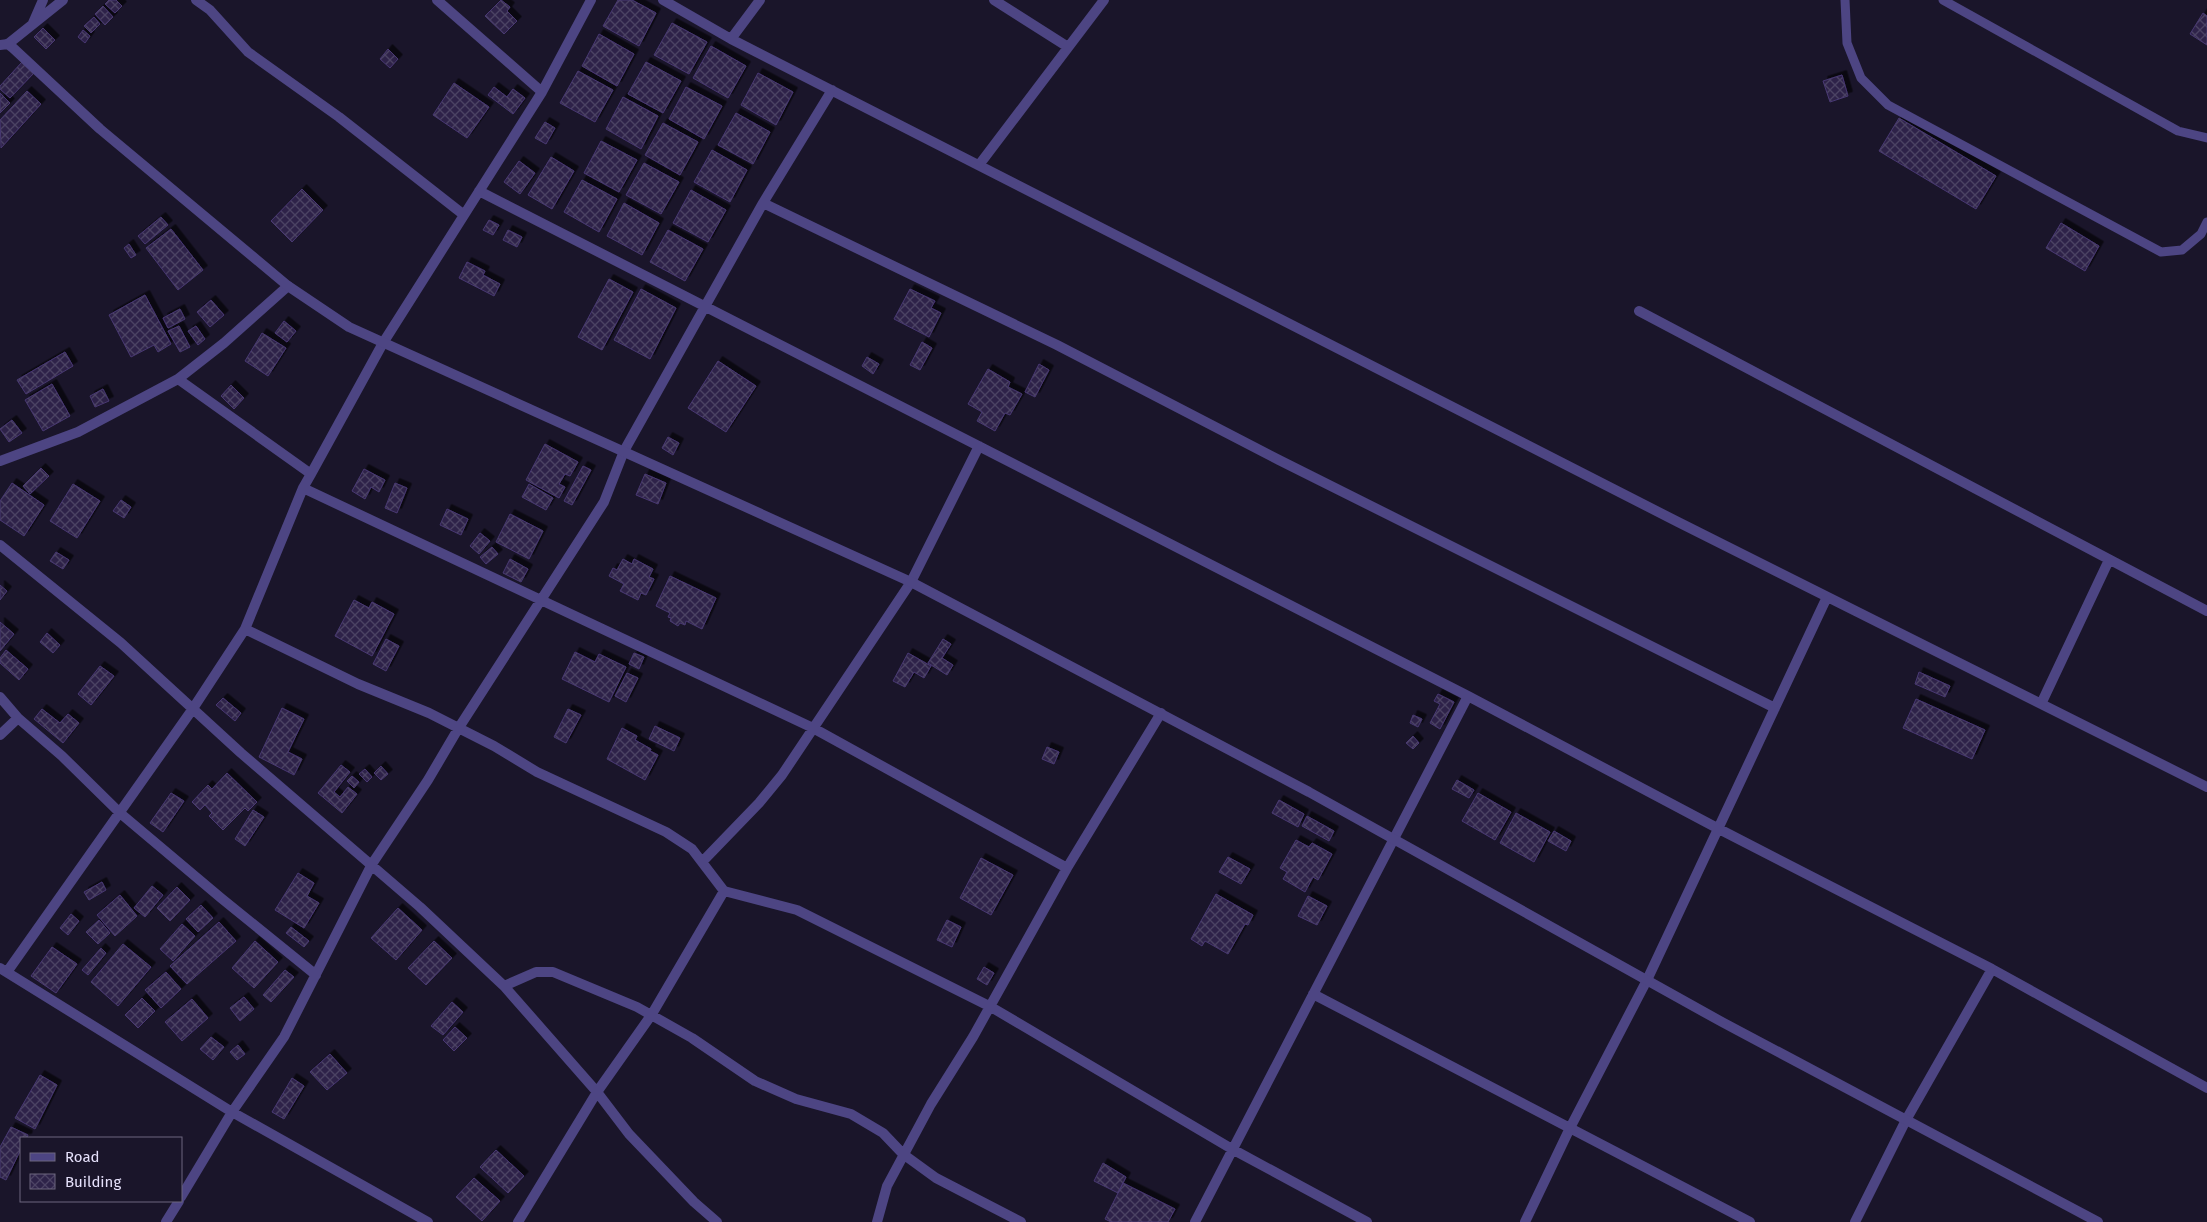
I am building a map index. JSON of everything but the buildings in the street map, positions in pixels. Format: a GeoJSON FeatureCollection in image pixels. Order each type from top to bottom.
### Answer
{"type":"FeatureCollection","features":[{"type":"Feature","properties":{"kind":"street"},"geometry":{"type":"LineString","coordinates":[[33,24],[43,0]]}},
{"type":"Feature","properties":{"kind":"street"},"geometry":{"type":"LineString","coordinates":[[63,0],[4,45],[100,129],[288,286],[334,318],[383,343],[911,582],[1161,713],[1647,980],[2098,1222]]}},
{"type":"Feature","properties":{"kind":"street"},"geometry":{"type":"LineString","coordinates":[[196,0],[210,10],[248,52],[339,117],[464,215]]}},
{"type":"Feature","properties":{"kind":"street"},"geometry":{"type":"LineString","coordinates":[[437,0],[542,92]]}},
{"type":"Feature","properties":{"kind":"street"},"geometry":{"type":"LineString","coordinates":[[428,1222],[232,1112],[4,970],[120,813],[192,710],[245,629],[303,488],[383,343],[542,92],[591,0]]}},
{"type":"Feature","properties":{"kind":"street"},"geometry":{"type":"LineString","coordinates":[[664,0],[731,39],[2207,787]]}},
{"type":"Feature","properties":{"kind":"street"},"geometry":{"type":"LineString","coordinates":[[731,39],[760,0]]}},
{"type":"Feature","properties":{"kind":"street"},"geometry":{"type":"LineString","coordinates":[[994,0],[1068,47]]}},
{"type":"Feature","properties":{"kind":"street"},"geometry":{"type":"LineString","coordinates":[[979,165],[1104,0]]}},
{"type":"Feature","properties":{"kind":"street"},"geometry":{"type":"LineString","coordinates":[[182,1195],[232,1112],[280,1043],[372,864],[428,780],[458,729],[604,502],[624,451],[704,306],[762,203],[832,90]]}},
{"type":"Feature","properties":{"kind":"street"},"geometry":{"type":"LineString","coordinates":[[479,191],[1468,696],[1719,829],[1992,969],[2207,1088]]}},
{"type":"Feature","properties":{"kind":"street"},"geometry":{"type":"LineString","coordinates":[[762,203],[1058,345],[1279,460],[1775,708]]}},
{"type":"Feature","properties":{"kind":"street"},"geometry":{"type":"LineString","coordinates":[[0,461],[78,432],[178,379],[224,343],[288,286]]}},
{"type":"Feature","properties":{"kind":"street"},"geometry":{"type":"LineString","coordinates":[[1639,311],[2207,612]]}},
{"type":"Feature","properties":{"kind":"street"},"geometry":{"type":"LineString","coordinates":[[178,379],[311,474]]}},
{"type":"Feature","properties":{"kind":"street"},"geometry":{"type":"LineString","coordinates":[[703,861],[782,776],[911,582],[979,446]]}},
{"type":"Feature","properties":{"kind":"street"},"geometry":{"type":"LineString","coordinates":[[303,488],[813,728],[1067,868]]}},
{"type":"Feature","properties":{"kind":"street"},"geometry":{"type":"LineString","coordinates":[[0,545],[121,642],[192,710],[420,906],[504,986],[597,1092],[630,1134],[694,1202],[717,1222]]}},
{"type":"Feature","properties":{"kind":"street"},"geometry":{"type":"LineString","coordinates":[[2041,704],[2109,560]]}},
{"type":"Feature","properties":{"kind":"street"},"geometry":{"type":"LineString","coordinates":[[1525,1222],[1570,1128],[1647,980],[1827,596]]}},
{"type":"Feature","properties":{"kind":"street"},"geometry":{"type":"LineString","coordinates":[[245,629],[358,684],[413,706],[494,746],[537,772],[666,832],[692,849],[724,891],[798,910],[991,1007],[1232,1148],[1366,1222]]}},
{"type":"Feature","properties":{"kind":"street"},"geometry":{"type":"LineString","coordinates":[[1195,1222],[1468,696]]}},
{"type":"Feature","properties":{"kind":"street"},"geometry":{"type":"LineString","coordinates":[[0,697],[18,718],[62,756],[120,813],[316,975]]}},
{"type":"Feature","properties":{"kind":"street"},"geometry":{"type":"LineString","coordinates":[[877,1222],[887,1186],[903,1154],[931,1104],[991,1007],[1067,868],[1161,713]]}},
{"type":"Feature","properties":{"kind":"street"},"geometry":{"type":"LineString","coordinates":[[0,735],[18,718]]}},
{"type":"Feature","properties":{"kind":"street"},"geometry":{"type":"LineString","coordinates":[[518,1222],[597,1092],[652,1014],[724,891]]}},
{"type":"Feature","properties":{"kind":"street"},"geometry":{"type":"LineString","coordinates":[[1855,1222],[1906,1120],[1992,969]]}},
{"type":"Feature","properties":{"kind":"street"},"geometry":{"type":"LineString","coordinates":[[504,986],[536,972],[553,972],[598,989],[652,1014],[755,1080],[796,1099],[851,1114],[882,1132],[903,1154],[936,1178],[1021,1222]]}},
{"type":"Feature","properties":{"kind":"street"},"geometry":{"type":"LineString","coordinates":[[1312,994],[1750,1222]]}},
{"type":"Feature","properties":{"kind":"street"},"geometry":{"type":"LineString","coordinates":[[166,1222],[178,1202]]}},
{"type":"Feature","properties":{"kind":"lane"},"geometry":{"type":"LineString","coordinates":[[1845,0],[1847,43],[1861,78],[1888,105],[2161,252],[2182,250],[2201,234],[2207,222]]}},
{"type":"Feature","properties":{"kind":"lane"},"geometry":{"type":"LineString","coordinates":[[1943,0],[2178,131],[2207,138]]}}]}
